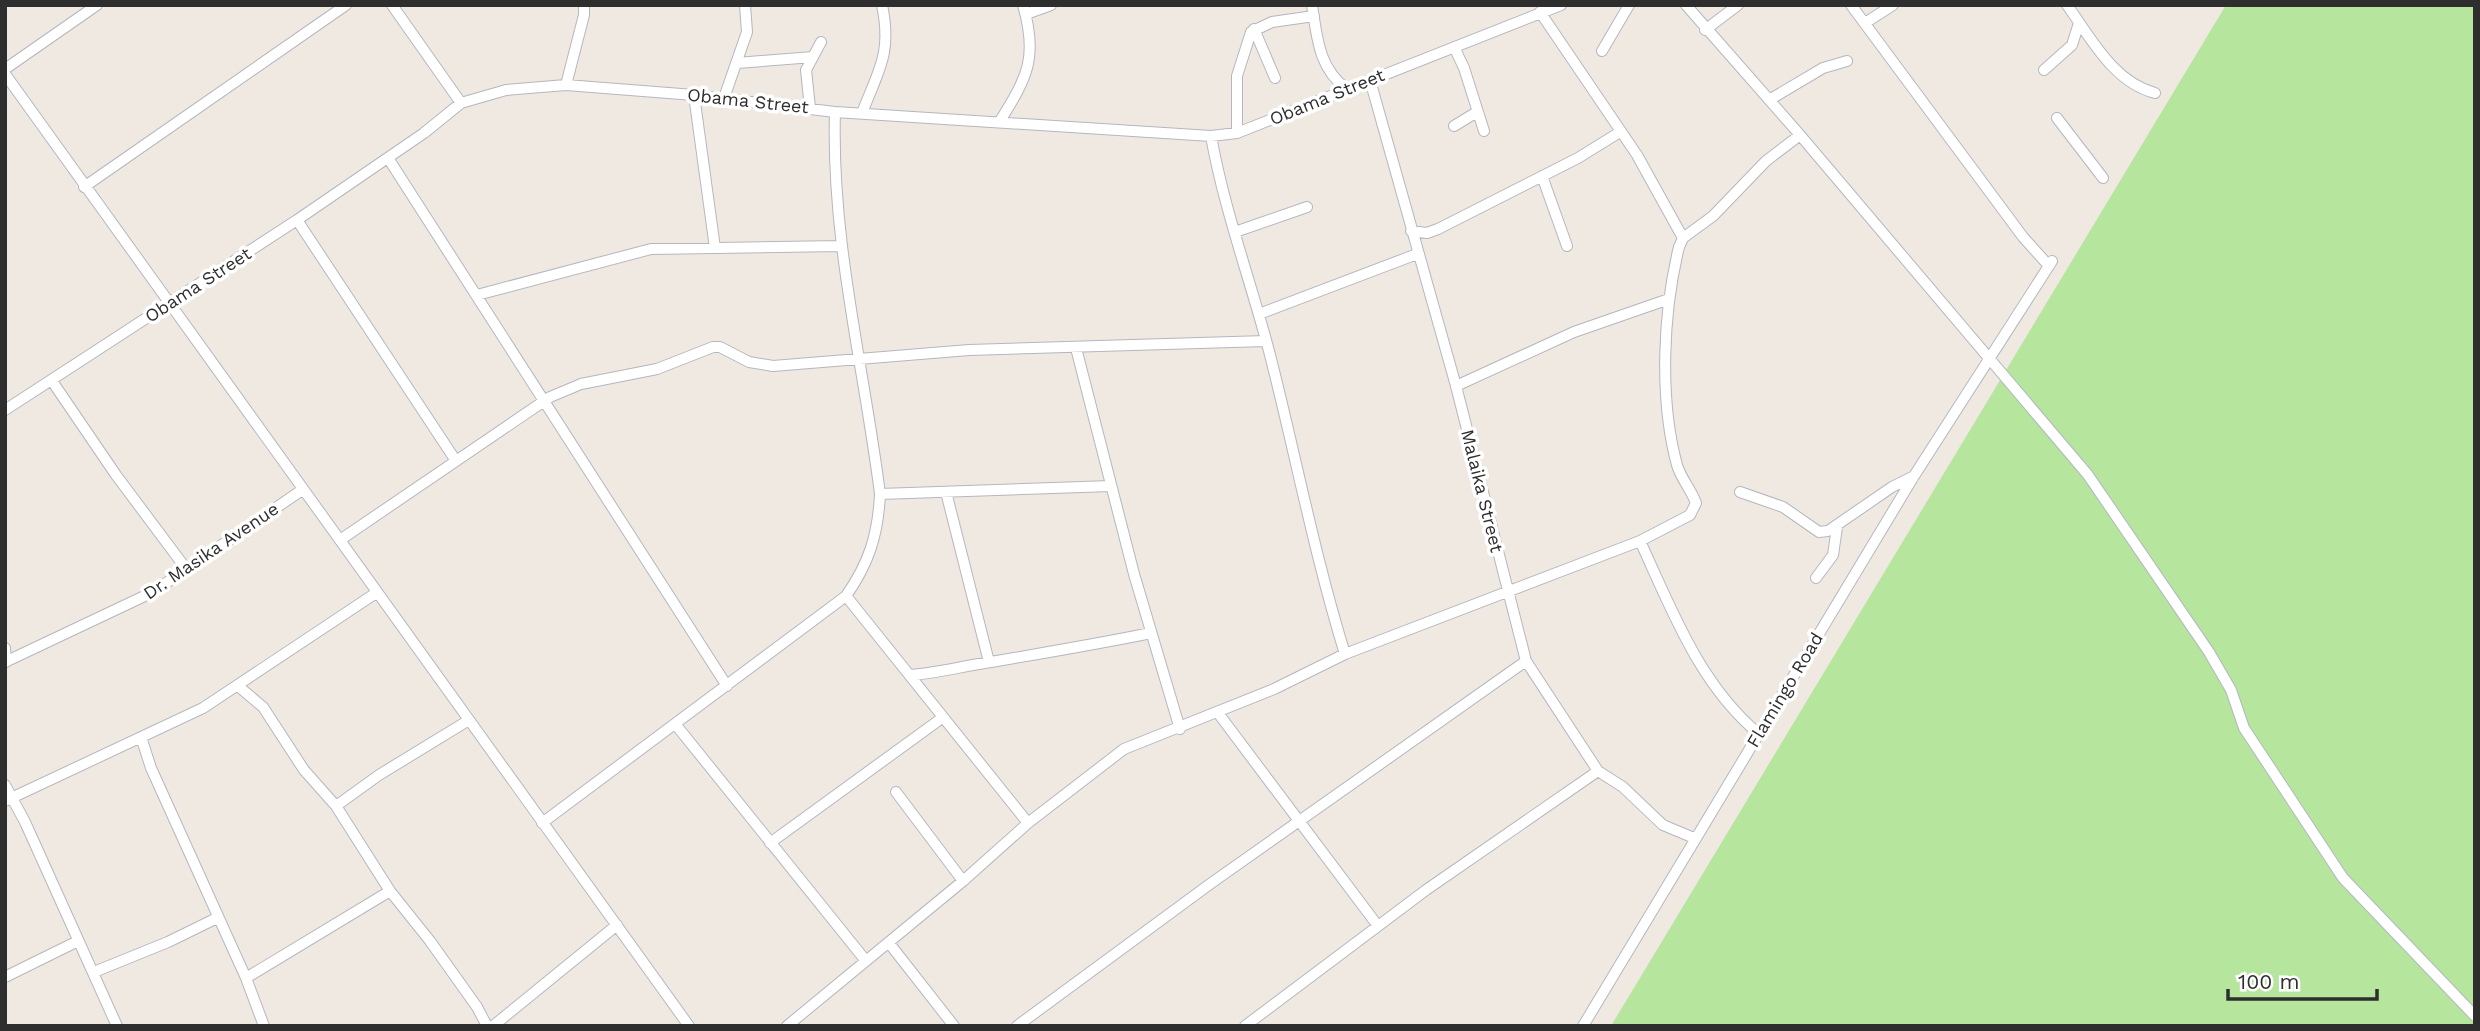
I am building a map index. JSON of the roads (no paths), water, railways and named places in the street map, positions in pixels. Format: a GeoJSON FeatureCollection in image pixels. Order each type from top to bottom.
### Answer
{"type":"FeatureCollection","features":[{"type":"Feature","properties":{"kind":"street"},"geometry":{"type":"LineString","coordinates":[[97,5],[5,72],[84,187],[689,1026]]}},
{"type":"Feature","properties":{"kind":"street"},"geometry":{"type":"LineString","coordinates":[[84,187],[280,54],[346,5]]}},
{"type":"Feature","properties":{"kind":"street"},"geometry":{"type":"LineString","coordinates":[[393,5],[461,103]]}},
{"type":"Feature","properties":{"kind":"street"},"geometry":{"type":"LineString","coordinates":[[566,85],[584,15],[584,5]]}},
{"type":"Feature","properties":{"kind":"street"},"geometry":{"type":"LineString","coordinates":[[724,98],[747,32],[745,5]]}},
{"type":"Feature","properties":{"kind":"street"},"geometry":{"type":"LineString","coordinates":[[862,113],[886,46],[881,5]]}},
{"type":"Feature","properties":{"kind":"street"},"geometry":{"type":"LineString","coordinates":[[1000,121],[1015,96],[1032,52],[1025,10],[1051,5]]}},
{"type":"Feature","properties":{"kind":"street","name":"Obama Street"},"geometry":{"type":"LineString","coordinates":[[6,408],[52,381],[297,220],[388,158],[461,103],[506,90],[566,85],[724,98],[835,112],[1211,136],[1237,133],[1561,5]]}},
{"type":"Feature","properties":{"kind":"street"},"geometry":{"type":"LineString","coordinates":[[1602,51],[1629,5]]}},
{"type":"Feature","properties":{"kind":"street"},"geometry":{"type":"LineString","coordinates":[[1686,5],[1990,357],[2088,475],[2172,596],[2231,690],[2244,728],[2343,878],[2475,1016]]}},
{"type":"Feature","properties":{"kind":"street"},"geometry":{"type":"LineString","coordinates":[[1705,30],[1738,5]]}},
{"type":"Feature","properties":{"kind":"street"},"geometry":{"type":"LineString","coordinates":[[1852,5],[1865,23],[1893,5]]}},
{"type":"Feature","properties":{"kind":"street"},"geometry":{"type":"LineString","coordinates":[[1237,133],[1237,76],[1244,45],[1254,29],[1313,11],[1323,60],[1331,77],[1347,89]]}},
{"type":"Feature","properties":{"kind":"street"},"geometry":{"type":"LineString","coordinates":[[1540,12],[1642,163],[1683,238]]}},
{"type":"Feature","properties":{"kind":"street"},"geometry":{"type":"LineString","coordinates":[[2044,70],[2076,39],[2075,12]]}},
{"type":"Feature","properties":{"kind":"street"},"geometry":{"type":"LineString","coordinates":[[2075,12],[2118,71],[2141,89],[2155,93]]}},
{"type":"Feature","properties":{"kind":"street","name":"Flamingo Road"},"geometry":{"type":"LineString","coordinates":[[1583,1026],[1914,476],[2050,263],[2023,237],[1865,23]]}},
{"type":"Feature","properties":{"kind":"street"},"geometry":{"type":"LineString","coordinates":[[1254,29],[1275,78]]}},
{"type":"Feature","properties":{"kind":"street"},"geometry":{"type":"LineString","coordinates":[[810,108],[805,79],[821,42]]}},
{"type":"Feature","properties":{"kind":"street"},"geometry":{"type":"LineString","coordinates":[[1454,47],[1464,68],[1484,131]]}},
{"type":"Feature","properties":{"kind":"street"},"geometry":{"type":"LineString","coordinates":[[737,63],[813,57]]}},
{"type":"Feature","properties":{"kind":"street"},"geometry":{"type":"LineString","coordinates":[[1769,100],[1823,68],[1847,61]]}},
{"type":"Feature","properties":{"kind":"street"},"geometry":{"type":"LineString","coordinates":[[1326,98],[1331,77]]}},
{"type":"Feature","properties":{"kind":"street","name":"Malaika Street"},"geometry":{"type":"LineString","coordinates":[[1370,80],[1456,386],[1525,661],[1598,771],[1623,787],[1663,825],[1694,838]]}},
{"type":"Feature","properties":{"kind":"street"},"geometry":{"type":"LineString","coordinates":[[694,95],[715,248]]}},
{"type":"Feature","properties":{"kind":"street"},"geometry":{"type":"LineString","coordinates":[[542,822],[676,725],[846,596],[864,570],[873,548],[880,494],[840,246],[833,173],[835,112]]}},
{"type":"Feature","properties":{"kind":"street"},"geometry":{"type":"LineString","coordinates":[[1454,126],[1477,112]]}},
{"type":"Feature","properties":{"kind":"street"},"geometry":{"type":"LineString","coordinates":[[2057,118],[2103,178]]}},
{"type":"Feature","properties":{"kind":"street"},"geometry":{"type":"LineString","coordinates":[[1259,314],[1416,251],[1427,233],[1542,176],[1620,132]]}},
{"type":"Feature","properties":{"kind":"street"},"geometry":{"type":"LineString","coordinates":[[787,1026],[963,881],[1028,823],[1124,750],[1218,713],[1345,654],[1640,541],[1690,514],[1696,503],[1679,471],[1670,429],[1665,381],[1669,299],[1683,238],[1713,216],[1766,161],[1800,135]]}},
{"type":"Feature","properties":{"kind":"street"},"geometry":{"type":"LineString","coordinates":[[1211,136],[1219,180],[1266,341],[1321,577],[1345,654]]}},
{"type":"Feature","properties":{"kind":"street"},"geometry":{"type":"LineString","coordinates":[[388,158],[727,686]]}},
{"type":"Feature","properties":{"kind":"street"},"geometry":{"type":"LineString","coordinates":[[1542,176],[1567,246]]}},
{"type":"Feature","properties":{"kind":"street"},"geometry":{"type":"LineString","coordinates":[[1235,232],[1307,207]]}},
{"type":"Feature","properties":{"kind":"street"},"geometry":{"type":"LineString","coordinates":[[297,220],[456,460]]}},
{"type":"Feature","properties":{"kind":"street"},"geometry":{"type":"LineString","coordinates":[[1411,231],[1427,233]]}},
{"type":"Feature","properties":{"kind":"street"},"geometry":{"type":"LineString","coordinates":[[477,295],[651,249],[840,246]]}},
{"type":"Feature","properties":{"kind":"street"},"geometry":{"type":"LineString","coordinates":[[1456,386],[1574,332],[1669,299]]}},
{"type":"Feature","properties":{"kind":"street"},"geometry":{"type":"LineString","coordinates":[[340,540],[543,401],[581,384],[657,369],[713,347],[720,347],[749,362],[773,366],[858,358],[1266,341]]}},
{"type":"Feature","properties":{"kind":"street"},"geometry":{"type":"LineString","coordinates":[[1076,348],[1151,633],[1180,729]]}},
{"type":"Feature","properties":{"kind":"street"},"geometry":{"type":"LineString","coordinates":[[52,381],[116,475],[187,570]]}},
{"type":"Feature","properties":{"kind":"street"},"geometry":{"type":"LineString","coordinates":[[1740,492],[1783,507],[1819,532],[1837,527],[1892,487],[1914,476]]}},
{"type":"Feature","properties":{"kind":"street"},"geometry":{"type":"LineString","coordinates":[[880,494],[1111,486]]}},
{"type":"Feature","properties":{"kind":"street","name":"Dr. Masika Avenue"},"geometry":{"type":"LineString","coordinates":[[5,662],[153,592],[302,490]]}},
{"type":"Feature","properties":{"kind":"street"},"geometry":{"type":"LineString","coordinates":[[946,492],[989,662]]}},
{"type":"Feature","properties":{"kind":"street"},"geometry":{"type":"LineString","coordinates":[[1816,578],[1833,555],[1837,527]]}},
{"type":"Feature","properties":{"kind":"street"},"geometry":{"type":"LineString","coordinates":[[1640,541],[1693,654],[1716,690],[1738,716],[1759,734]]}},
{"type":"Feature","properties":{"kind":"street"},"geometry":{"type":"LineString","coordinates":[[8,800],[203,708],[376,593]]}},
{"type":"Feature","properties":{"kind":"street"},"geometry":{"type":"LineString","coordinates":[[846,596],[1028,823]]}},
{"type":"Feature","properties":{"kind":"street"},"geometry":{"type":"LineString","coordinates":[[911,675],[1044,655],[1151,633]]}},
{"type":"Feature","properties":{"kind":"street"},"geometry":{"type":"LineString","coordinates":[[5,648],[5,662]]}},
{"type":"Feature","properties":{"kind":"street"},"geometry":{"type":"LineString","coordinates":[[1017,1026],[1525,661]]}},
{"type":"Feature","properties":{"kind":"street"},"geometry":{"type":"LineString","coordinates":[[239,686],[263,707],[304,770],[335,806],[390,891],[477,1007],[487,1026]]}},
{"type":"Feature","properties":{"kind":"street"},"geometry":{"type":"LineString","coordinates":[[1218,713],[1378,926]]}},
{"type":"Feature","properties":{"kind":"street"},"geometry":{"type":"LineString","coordinates":[[770,843],[942,718]]}},
{"type":"Feature","properties":{"kind":"street"},"geometry":{"type":"LineString","coordinates":[[335,806],[379,775],[469,720]]}},
{"type":"Feature","properties":{"kind":"street"},"geometry":{"type":"LineString","coordinates":[[676,725],[866,961]]}},
{"type":"Feature","properties":{"kind":"street"},"geometry":{"type":"LineString","coordinates":[[141,737],[151,768],[246,978],[264,1026]]}},
{"type":"Feature","properties":{"kind":"street"},"geometry":{"type":"LineString","coordinates":[[1245,1026],[1378,926],[1598,771]]}},
{"type":"Feature","properties":{"kind":"street"},"geometry":{"type":"LineString","coordinates":[[5,785],[8,800],[25,822],[117,1026]]}},
{"type":"Feature","properties":{"kind":"street"},"geometry":{"type":"LineString","coordinates":[[896,792],[963,881]]}},
{"type":"Feature","properties":{"kind":"street"},"geometry":{"type":"LineString","coordinates":[[246,978],[390,891]]}},
{"type":"Feature","properties":{"kind":"street"},"geometry":{"type":"LineString","coordinates":[[94,972],[169,942],[217,918]]}},
{"type":"Feature","properties":{"kind":"street"},"geometry":{"type":"LineString","coordinates":[[493,1026],[617,925]]}},
{"type":"Feature","properties":{"kind":"street"},"geometry":{"type":"LineString","coordinates":[[5,977],[78,941]]}},
{"type":"Feature","properties":{"kind":"street"},"geometry":{"type":"LineString","coordinates":[[889,943],[954,1026]]}}]}
